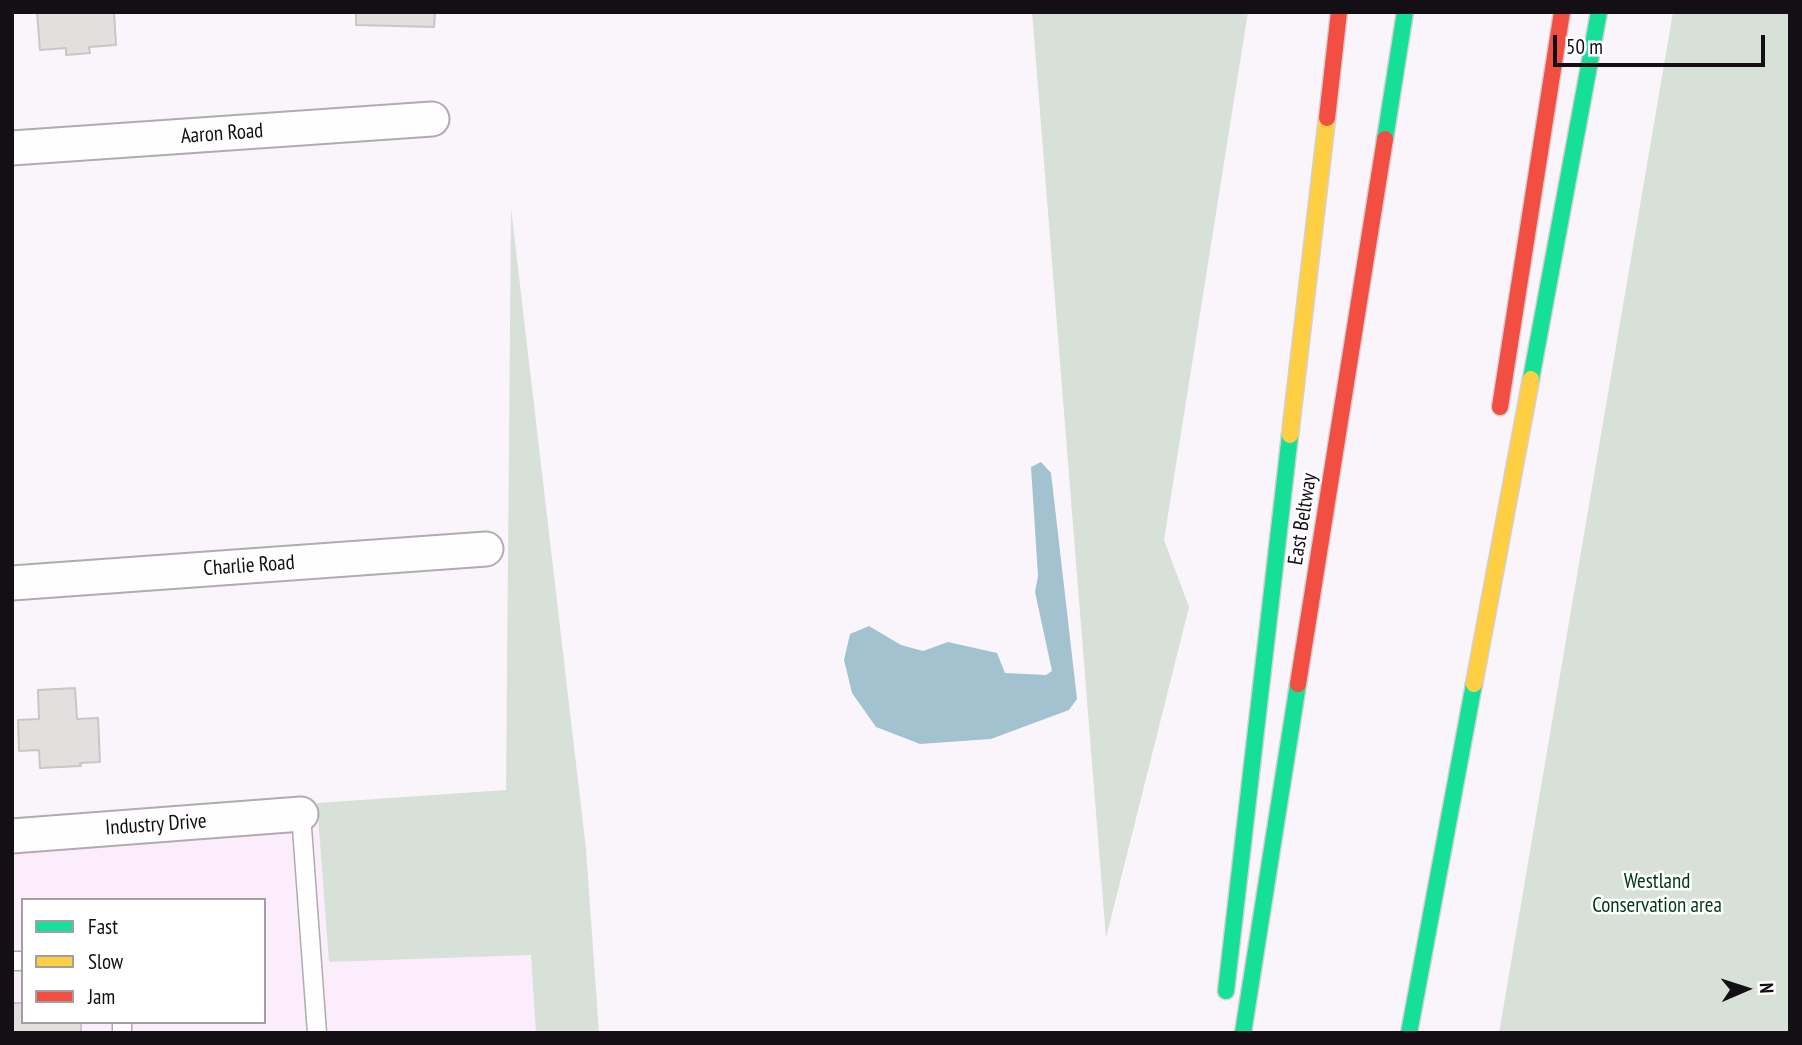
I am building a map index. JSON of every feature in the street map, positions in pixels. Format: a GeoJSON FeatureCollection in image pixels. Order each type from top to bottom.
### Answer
{"type":"FeatureCollection","features":[{"type":"Feature","properties":{"kind":"highway"},"geometry":{"type":"LineString","coordinates":[[1224,1005],[1339,12]]}},
{"type":"Feature","properties":{"kind":"highway","name":"East Beltway"},"geometry":{"type":"LineString","coordinates":[[1243,1033],[1405,12]]}},
{"type":"Feature","properties":{"kind":"highway"},"geometry":{"type":"LineString","coordinates":[[1497,426],[1562,12]]}},
{"type":"Feature","properties":{"kind":"highway"},"geometry":{"type":"LineString","coordinates":[[1409,1033],[1599,12]]}},
{"type":"Feature","properties":{"kind":"highway"},"geometry":{"type":"LineString","coordinates":[[1409,1033],[1469,619]]}},
{"type":"Feature","properties":{"kind":"street","name":"Aaron Road"},"geometry":{"type":"LineString","coordinates":[[12,148],[432,119]]}},
{"type":"Feature","properties":{"kind":"street","name":"Charlie Road"},"geometry":{"type":"LineString","coordinates":[[12,583],[486,549]]}},
{"type":"Feature","properties":{"kind":"street","name":"Industry Drive"},"geometry":{"type":"LineString","coordinates":[[12,836],[301,814]]}},
{"type":"Feature","properties":{"kind":"lane"},"geometry":{"type":"LineString","coordinates":[[301,814],[317,1033]]}},
{"type":"Feature","properties":{"kind":"shaded area"},"geometry":{"type":"Polygon","coordinates":[[[317,803],[329,962],[531,955],[536,1033],[12,1033],[12,824],[317,803]]]}},
{"type":"Feature","properties":{"kind":"green space"},"geometry":{"type":"Polygon","coordinates":[[[1032,12],[1248,12],[1164,540],[1189,607],[1106,938],[1032,12]]]}},
{"type":"Feature","properties":{"kind":"green space","name":"Westland Conservation area"},"geometry":{"type":"Polygon","coordinates":[[[1673,12],[1790,12],[1790,1033],[1499,1033],[1673,12]]]}},
{"type":"Feature","properties":{"kind":"green space"},"geometry":{"type":"Polygon","coordinates":[[[511,208],[586,849],[599,1033],[536,1033],[531,955],[329,962],[317,803],[506,790],[511,208]]]}},
{"type":"Feature","properties":{"kind":"water"},"geometry":{"type":"Polygon","coordinates":[[[1041,462],[1051,473],[1077,699],[1069,710],[991,739],[920,744],[876,727],[852,693],[844,660],[850,634],[869,626],[901,645],[923,651],[948,642],[997,653],[1005,673],[1046,675],[1052,671],[1035,592],[1038,576],[1031,467],[1041,462]]]}},
{"type":"Feature","properties":{"kind":"building"},"geometry":{"type":"Polygon","coordinates":[[[37,12],[114,12],[116,45],[89,47],[90,53],[66,55],[66,48],[40,50],[37,12]]]}},
{"type":"Feature","properties":{"kind":"building"},"geometry":{"type":"Polygon","coordinates":[[[356,12],[435,12],[434,27],[356,25],[356,12]]]}},
{"type":"Feature","properties":{"kind":"building"},"geometry":{"type":"Polygon","coordinates":[[[75,688],[77,719],[98,718],[100,762],[40,768],[39,750],[19,751],[18,720],[39,719],[38,690],[75,688]]]}},
{"type":"Feature","properties":{"kind":"building"},"geometry":{"type":"Polygon","coordinates":[[[12,1003],[21,1003],[21,1024],[81,1024],[81,1033],[12,1033],[12,1003]]]}},
{"type":"Feature","properties":{"kind":"traffic: fast"},"geometry":{"type":"LineString","coordinates":[[1385,139],[1405,12]]}},
{"type":"Feature","properties":{"kind":"traffic: fast"},"geometry":{"type":"LineString","coordinates":[[1531,379],[1599,12]]}},
{"type":"Feature","properties":{"kind":"traffic: fast"},"geometry":{"type":"LineString","coordinates":[[1226,991],[1290,435]]}},
{"type":"Feature","properties":{"kind":"traffic: fast"},"geometry":{"type":"LineString","coordinates":[[1243,1033],[1298,684]]}},
{"type":"Feature","properties":{"kind":"traffic: fast"},"geometry":{"type":"LineString","coordinates":[[1409,1033],[1474,684]]}},
{"type":"Feature","properties":{"kind":"traffic: slow"},"geometry":{"type":"LineString","coordinates":[[1290,435],[1327,118]]}},
{"type":"Feature","properties":{"kind":"traffic: slow"},"geometry":{"type":"LineString","coordinates":[[1474,684],[1531,379]]}},
{"type":"Feature","properties":{"kind":"traffic: jam"},"geometry":{"type":"LineString","coordinates":[[1327,118],[1339,12]]}},
{"type":"Feature","properties":{"kind":"traffic: jam"},"geometry":{"type":"LineString","coordinates":[[1500,407],[1562,12]]}},
{"type":"Feature","properties":{"kind":"traffic: jam"},"geometry":{"type":"LineString","coordinates":[[1298,684],[1385,139]]}}]}
